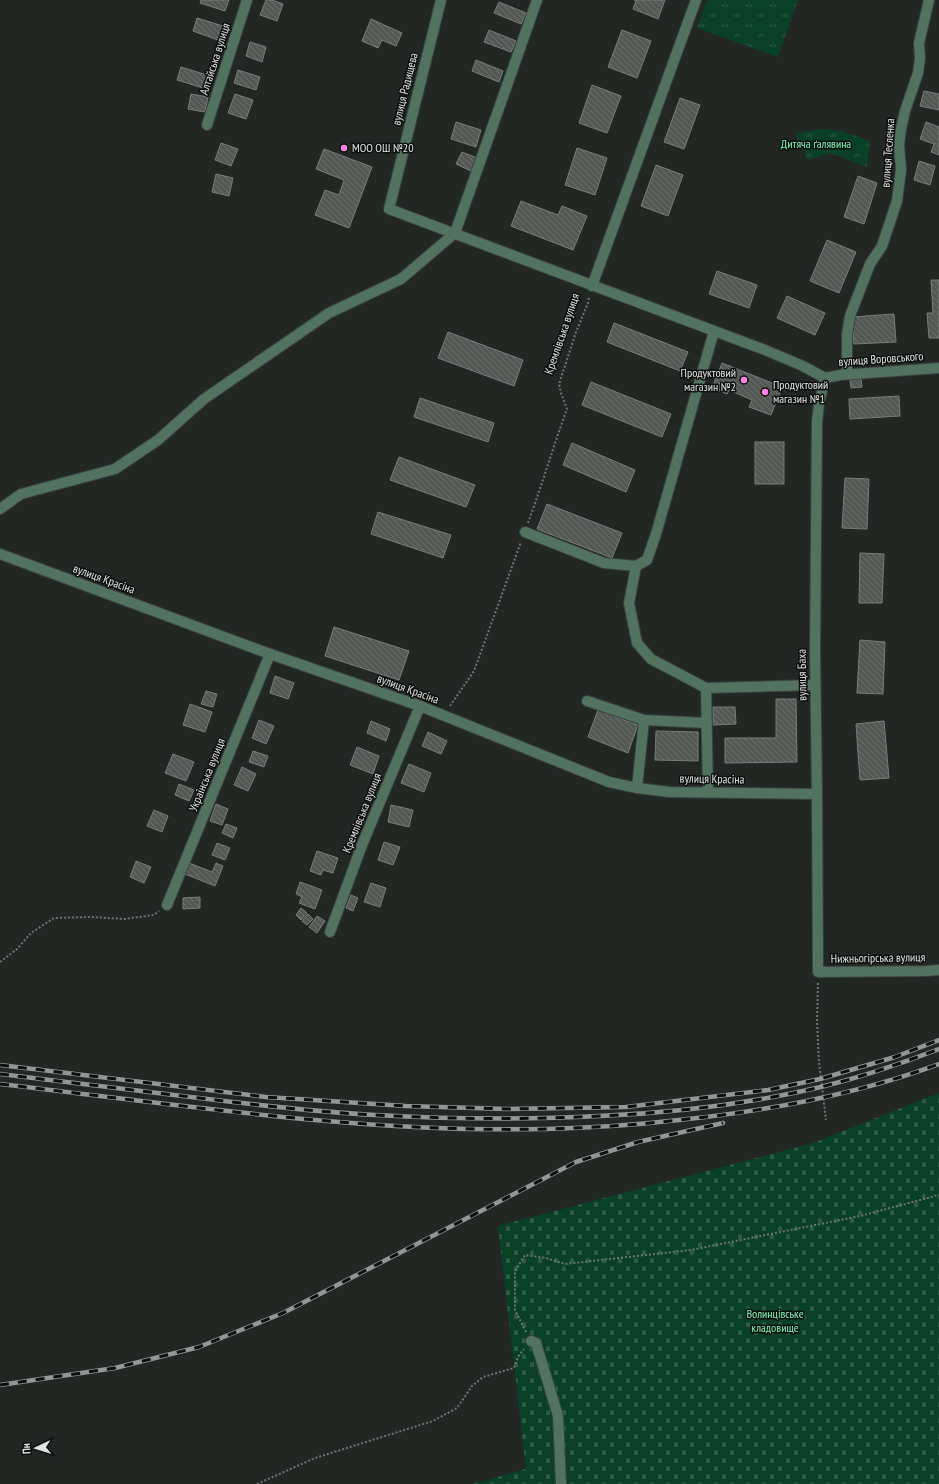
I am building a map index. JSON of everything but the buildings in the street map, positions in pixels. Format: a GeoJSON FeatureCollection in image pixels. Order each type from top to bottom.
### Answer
{"type":"FeatureCollection","features":[{"type":"Feature","properties":{"kind":"street","name":"Алтайська вулиця"},"geometry":{"type":"LineString","coordinates":[[207,125],[247,0]]}},
{"type":"Feature","properties":{"kind":"street","name":"вулиця Радищева"},"geometry":{"type":"LineString","coordinates":[[441,0],[389,208],[455,233]]}},
{"type":"Feature","properties":{"kind":"street"},"geometry":{"type":"LineString","coordinates":[[0,509],[21,494],[115,470],[158,440],[204,400],[330,313],[401,279],[455,233],[537,0]]}},
{"type":"Feature","properties":{"kind":"street","name":"Кремлівська вулиця"},"geometry":{"type":"LineString","coordinates":[[592,286],[696,0]]}},
{"type":"Feature","properties":{"kind":"street","name":"вулиця Тесленка"},"geometry":{"type":"LineString","coordinates":[[847,374],[847,334],[850,316],[870,264],[882,246],[897,201],[901,170],[899,145],[901,129],[905,111],[918,73],[920,60],[919,43],[929,0]]}},
{"type":"Feature","properties":{"kind":"street"},"geometry":{"type":"LineString","coordinates":[[455,233],[790,360],[825,378]]}},
{"type":"Feature","properties":{"kind":"street"},"geometry":{"type":"LineString","coordinates":[[525,532],[604,563],[636,566],[647,560],[656,534],[714,331]]}},
{"type":"Feature","properties":{"kind":"street","name":"вулиця Воровського"},"geometry":{"type":"LineString","coordinates":[[825,378],[847,374],[939,368]]}},
{"type":"Feature","properties":{"kind":"street","name":"вулиця Баха"},"geometry":{"type":"LineString","coordinates":[[818,972],[815,686],[817,422],[825,378]]}},
{"type":"Feature","properties":{"kind":"street","name":"вулиця Красіна"},"geometry":{"type":"LineString","coordinates":[[0,554],[270,654],[420,706],[609,782],[636,788],[669,792],[817,794]]}},
{"type":"Feature","properties":{"kind":"street"},"geometry":{"type":"LineString","coordinates":[[636,566],[629,603],[637,643],[651,659],[706,688],[815,686]]}},
{"type":"Feature","properties":{"kind":"street","name":"Українська вулиця"},"geometry":{"type":"LineString","coordinates":[[167,905],[270,654]]}},
{"type":"Feature","properties":{"kind":"street"},"geometry":{"type":"LineString","coordinates":[[706,688],[708,792]]}},
{"type":"Feature","properties":{"kind":"street"},"geometry":{"type":"LineString","coordinates":[[587,702],[644,720],[707,723]]}},
{"type":"Feature","properties":{"kind":"street","name":"Кремлівська вулиця"},"geometry":{"type":"LineString","coordinates":[[330,932],[362,845],[420,706]]}},
{"type":"Feature","properties":{"kind":"street"},"geometry":{"type":"LineString","coordinates":[[636,788],[644,720]]}},
{"type":"Feature","properties":{"kind":"street","name":"Нижньогірська вулиця"},"geometry":{"type":"LineString","coordinates":[[818,972],[939,970]]}},
{"type":"Feature","properties":{"kind":"street"},"geometry":{"type":"LineString","coordinates":[[530,1341],[536,1343],[558,1416],[561,1484]]}},
{"type":"Feature","properties":{"kind":"path","name":"Кремлівська вулиця"},"geometry":{"type":"LineString","coordinates":[[443,716],[474,671],[544,481],[551,454],[567,409],[560,393],[559,384],[576,332],[588,303],[592,286]]}},
{"type":"Feature","properties":{"kind":"path"},"geometry":{"type":"LineString","coordinates":[[0,962],[17,949],[31,933],[54,918],[90,917],[124,919],[154,915],[167,905]]}},
{"type":"Feature","properties":{"kind":"path"},"geometry":{"type":"LineString","coordinates":[[818,972],[818,1062],[826,1120]]}},
{"type":"Feature","properties":{"kind":"path"},"geometry":{"type":"LineString","coordinates":[[257,1484],[315,1458],[433,1421],[457,1408],[472,1386],[484,1377],[514,1368],[518,1357],[530,1341],[515,1310],[515,1271],[525,1255],[546,1258],[565,1264],[691,1250],[860,1216],[939,1195]]}},
{"type":"Feature","properties":{"kind":"green space"},"geometry":{"type":"Polygon","coordinates":[[[707,0],[798,0],[778,57],[697,28],[707,0]]]}},
{"type":"Feature","properties":{"kind":"green space","name":"Дитяча ґалявина"},"geometry":{"type":"Polygon","coordinates":[[[823,129],[842,131],[870,141],[867,167],[831,153],[808,160],[795,133],[823,129]]]}},
{"type":"Feature","properties":{"kind":"green space","name":"Волинцівське кладовище"},"geometry":{"type":"Polygon","coordinates":[[[939,1093],[939,1484],[472,1484],[526,1469],[498,1226],[813,1143],[939,1093]]]}},
{"type":"Feature","properties":{"kind":"railway"},"geometry":{"type":"LineString","coordinates":[[0,1065],[266,1097],[406,1106],[507,1109],[626,1107],[768,1090],[820,1079],[895,1057],[939,1040]]}},
{"type":"Feature","properties":{"kind":"railway"},"geometry":{"type":"LineString","coordinates":[[0,1074],[331,1112],[431,1117],[543,1118],[655,1113],[738,1103],[794,1093],[851,1079],[939,1049]]}},
{"type":"Feature","properties":{"kind":"railway"},"geometry":{"type":"LineString","coordinates":[[0,1084],[204,1109],[341,1122],[409,1127],[546,1129],[662,1122],[745,1112],[843,1093],[875,1085],[939,1064]]}},
{"type":"Feature","properties":{"kind":"railway"},"geometry":{"type":"LineString","coordinates":[[0,1385],[115,1368],[199,1347],[283,1313],[576,1162],[638,1142],[723,1123]]}},
{"type":"Feature","properties":{"kind":"place","name":"МОО ОШ №20"},"geometry":{"type":"Point","coordinates":[344,148]}},
{"type":"Feature","properties":{"kind":"place","name":"Продуктовий магазин №2"},"geometry":{"type":"Point","coordinates":[744,380]}},
{"type":"Feature","properties":{"kind":"place","name":"Продуктовий магазин №1"},"geometry":{"type":"Point","coordinates":[765,392]}}]}
